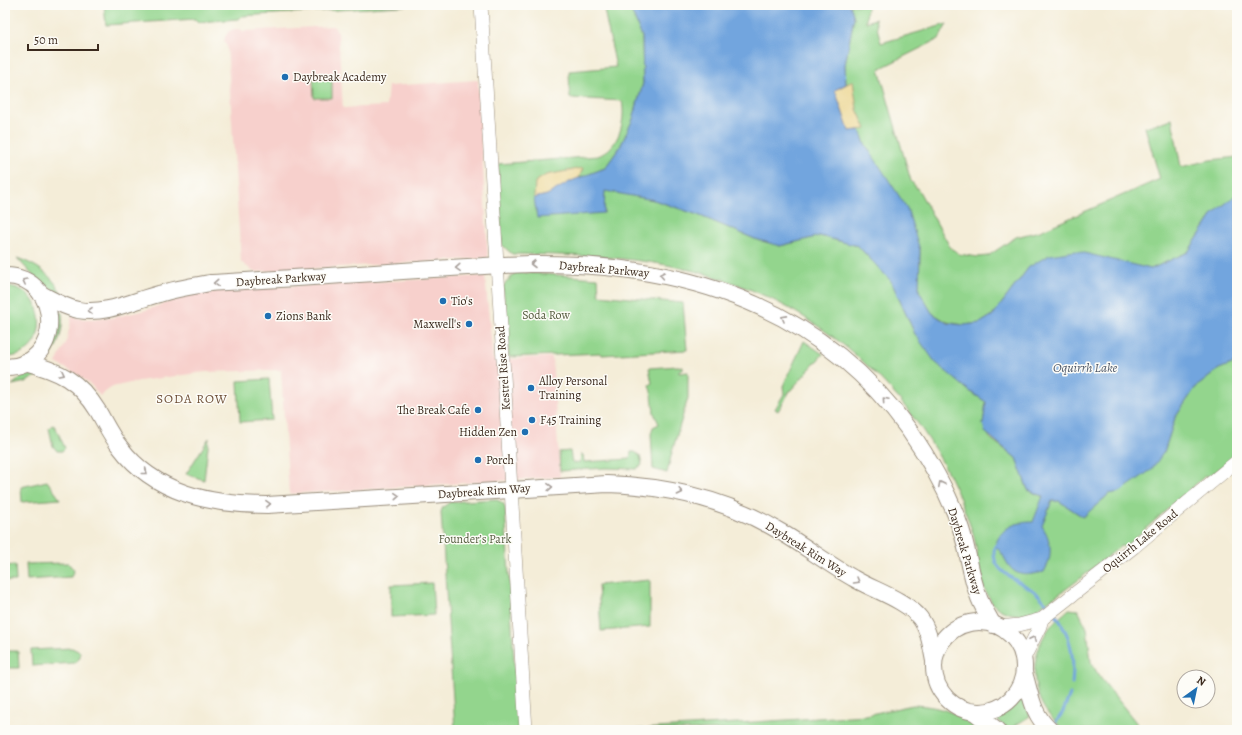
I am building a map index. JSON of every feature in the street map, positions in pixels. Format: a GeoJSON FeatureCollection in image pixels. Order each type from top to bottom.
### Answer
{"type":"FeatureCollection","features":[{"type":"Feature","properties":{"kind":"main road","name":"Daybreak Parkway"},"geometry":{"type":"LineString","coordinates":[[41,294],[69,307],[92,311],[116,307],[173,290],[210,283],[497,266],[567,265],[637,271],[675,277],[709,286],[747,300],[784,318],[818,340],[850,365],[879,393],[923,452],[955,514],[965,542],[978,595],[997,626]]}},
{"type":"Feature","properties":{"kind":"main road"},"geometry":{"type":"LineString","coordinates":[[5,276],[20,279],[29,283],[41,294],[47,304],[50,315],[49,332],[42,348],[25,362],[5,367]]}},
{"type":"Feature","properties":{"kind":"main road","name":"Daybreak Rim Way"},"geometry":{"type":"LineString","coordinates":[[25,362],[56,372],[75,383],[89,398],[118,444],[134,464],[165,486],[192,496],[235,504],[267,505],[607,484],[645,486],[694,495],[736,509],[780,532],[840,571],[912,609],[924,624],[934,661]]}},
{"type":"Feature","properties":{"kind":"main road"},"geometry":{"type":"LineString","coordinates":[[1024,666],[1018,691],[1006,703],[991,711],[974,712],[963,710],[952,704],[942,693],[935,680],[934,661],[936,652],[945,637],[959,627],[976,622],[997,626],[1013,638],[1021,652],[1024,666],[1031,704],[1040,721],[1050,730]]}},
{"type":"Feature","properties":{"kind":"main road"},"geometry":{"type":"LineString","coordinates":[[974,712],[997,730]]}},
{"type":"Feature","properties":{"kind":"street","name":"Kestrel Rise Road"},"geometry":{"type":"LineString","coordinates":[[481,5],[526,730]]}},
{"type":"Feature","properties":{"kind":"street","name":"Oquirrh Lake Road"},"geometry":{"type":"LineString","coordinates":[[997,626],[1019,625],[1042,619],[1134,547],[1237,461]]}},
{"type":"Feature","properties":{"kind":"street"},"geometry":{"type":"LineString","coordinates":[[1024,666],[1042,619]]}},
{"type":"Feature","properties":{"kind":"shaded area"},"geometry":{"type":"Polygon","coordinates":[[[333,26],[338,32],[343,108],[386,106],[388,86],[478,80],[488,258],[254,272],[241,262],[227,46],[224,42],[225,37],[229,31],[234,29],[240,29],[243,31],[333,26]]]}},
{"type":"Feature","properties":{"kind":"shaded area"},"geometry":{"type":"Polygon","coordinates":[[[485,276],[493,360],[552,357],[560,477],[289,494],[281,370],[205,372],[139,381],[112,387],[100,396],[91,385],[78,375],[56,363],[66,343],[72,316],[81,319],[111,318],[146,310],[195,293],[257,288],[485,276]]]}},
{"type":"Feature","properties":{"kind":"green space"},"geometry":{"type":"Polygon","coordinates":[[[104,5],[416,5],[242,16],[239,19],[198,22],[195,19],[106,25],[104,5]]]}},
{"type":"Feature","properties":{"kind":"green space"},"geometry":{"type":"Polygon","coordinates":[[[603,5],[629,5],[642,37],[643,83],[633,119],[620,147],[605,168],[571,181],[604,213],[604,190],[654,200],[698,215],[755,239],[780,246],[820,236],[858,246],[891,281],[915,334],[968,390],[986,402],[983,424],[990,438],[1016,458],[1028,490],[1052,501],[1059,501],[1083,517],[1109,494],[1120,492],[1164,452],[1175,418],[1195,388],[1219,369],[1237,362],[1237,449],[1233,453],[1233,457],[1209,477],[1205,476],[1125,547],[1121,546],[1077,581],[1037,609],[1021,615],[1002,611],[994,605],[984,588],[979,573],[974,537],[962,503],[946,469],[925,433],[899,400],[871,369],[839,342],[805,318],[769,298],[730,282],[690,270],[668,265],[602,257],[512,254],[502,245],[498,164],[598,156],[611,147],[619,133],[623,117],[622,101],[570,98],[569,71],[616,67],[603,5]]]}},
{"type":"Feature","properties":{"kind":"green space"},"geometry":{"type":"Polygon","coordinates":[[[850,5],[867,5],[866,22],[875,19],[881,43],[947,24],[939,39],[879,69],[911,181],[919,191],[950,247],[959,254],[978,257],[988,256],[1016,237],[1040,231],[1160,179],[1145,127],[1172,119],[1181,167],[1210,160],[1237,157],[1237,194],[1214,213],[1188,252],[1151,269],[1129,265],[1029,267],[993,315],[980,323],[964,325],[947,322],[932,313],[919,291],[920,250],[865,144],[860,130],[849,131],[835,90],[846,84],[845,65],[854,17],[850,5]]]}},
{"type":"Feature","properties":{"kind":"green space"},"geometry":{"type":"Polygon","coordinates":[[[313,79],[332,79],[332,98],[314,98],[313,79]]]}},
{"type":"Feature","properties":{"kind":"green space"},"geometry":{"type":"Polygon","coordinates":[[[17,258],[32,264],[44,272],[55,283],[63,296],[36,279],[17,258]]]}},
{"type":"Feature","properties":{"kind":"green space","name":"Soda Row"},"geometry":{"type":"Polygon","coordinates":[[[516,272],[598,278],[599,295],[683,303],[687,350],[602,355],[601,353],[509,357],[503,286],[516,272]]]}},
{"type":"Feature","properties":{"kind":"green space"},"geometry":{"type":"Polygon","coordinates":[[[5,286],[20,289],[31,298],[37,309],[40,322],[37,335],[31,346],[20,354],[5,357],[5,286]]]}},
{"type":"Feature","properties":{"kind":"green space"},"geometry":{"type":"Polygon","coordinates":[[[57,311],[62,313],[61,332],[57,344],[47,361],[43,360],[42,358],[54,339],[57,311]]]}},
{"type":"Feature","properties":{"kind":"green space"},"geometry":{"type":"Polygon","coordinates":[[[804,341],[823,354],[790,391],[778,411],[775,409],[784,394],[783,386],[804,341]]]}},
{"type":"Feature","properties":{"kind":"green space"},"geometry":{"type":"Polygon","coordinates":[[[683,367],[683,370],[679,370],[679,373],[688,372],[688,398],[667,473],[653,469],[651,434],[653,427],[659,424],[654,413],[649,385],[652,383],[649,368],[683,367]]]}},
{"type":"Feature","properties":{"kind":"green space"},"geometry":{"type":"Polygon","coordinates":[[[31,374],[40,374],[26,382],[12,385],[22,377],[31,374]]]}},
{"type":"Feature","properties":{"kind":"green space"},"geometry":{"type":"Polygon","coordinates":[[[269,379],[272,420],[240,422],[238,381],[269,379]]]}},
{"type":"Feature","properties":{"kind":"green space"},"geometry":{"type":"Polygon","coordinates":[[[52,425],[55,426],[65,448],[62,451],[57,451],[53,446],[49,428],[52,425]]]}},
{"type":"Feature","properties":{"kind":"green space"},"geometry":{"type":"Polygon","coordinates":[[[209,438],[204,480],[186,474],[209,438]]]}},
{"type":"Feature","properties":{"kind":"green space"},"geometry":{"type":"Polygon","coordinates":[[[570,451],[572,463],[580,462],[581,454],[583,455],[584,462],[630,459],[631,452],[635,452],[640,456],[642,465],[636,469],[606,468],[560,471],[559,452],[570,451]]]}},
{"type":"Feature","properties":{"kind":"green space"},"geometry":{"type":"Polygon","coordinates":[[[47,481],[60,499],[22,502],[21,487],[47,481]]]}},
{"type":"Feature","properties":{"kind":"green space","name":"Founder’s Park"},"geometry":{"type":"Polygon","coordinates":[[[495,499],[503,503],[505,507],[517,712],[520,714],[521,730],[455,730],[441,512],[443,507],[450,502],[495,499]]]}},
{"type":"Feature","properties":{"kind":"green space"},"geometry":{"type":"Polygon","coordinates":[[[68,563],[74,570],[71,577],[27,580],[26,564],[68,563]]]}},
{"type":"Feature","properties":{"kind":"green space"},"geometry":{"type":"Polygon","coordinates":[[[15,565],[16,581],[5,581],[5,566],[15,565]]]}},
{"type":"Feature","properties":{"kind":"green space"},"geometry":{"type":"Polygon","coordinates":[[[650,580],[650,627],[601,631],[598,585],[650,580]]]}},
{"type":"Feature","properties":{"kind":"green space"},"geometry":{"type":"Polygon","coordinates":[[[432,583],[434,615],[391,617],[391,585],[432,583]]]}},
{"type":"Feature","properties":{"kind":"green space"},"geometry":{"type":"Polygon","coordinates":[[[1069,609],[1078,610],[1087,628],[1091,662],[1099,676],[1142,730],[1064,730],[1042,705],[1035,682],[1036,658],[1039,646],[1053,624],[1069,609]]]}},
{"type":"Feature","properties":{"kind":"green space"},"geometry":{"type":"Polygon","coordinates":[[[72,648],[80,652],[80,658],[74,663],[32,666],[31,650],[72,648]]]}},
{"type":"Feature","properties":{"kind":"green space"},"geometry":{"type":"Polygon","coordinates":[[[5,651],[18,651],[19,668],[5,668],[5,651]]]}},
{"type":"Feature","properties":{"kind":"green space"},"geometry":{"type":"Polygon","coordinates":[[[1022,698],[1030,716],[1008,730],[997,720],[997,717],[1010,710],[1022,698]]]}},
{"type":"Feature","properties":{"kind":"green space"},"geometry":{"type":"Polygon","coordinates":[[[913,705],[943,709],[986,730],[625,730],[866,715],[913,705]]]}},
{"type":"Feature","properties":{"kind":"sand"},"geometry":{"type":"Polygon","coordinates":[[[853,81],[857,109],[866,129],[849,131],[835,90],[853,81]]]}},
{"type":"Feature","properties":{"kind":"sand"},"geometry":{"type":"Polygon","coordinates":[[[583,168],[579,178],[547,195],[534,198],[535,182],[546,175],[583,168]]]}},
{"type":"Feature","properties":{"kind":"water","name":"Oquirrh Lake"},"geometry":{"type":"Polygon","coordinates":[[[629,5],[850,5],[854,17],[845,65],[846,84],[835,90],[849,131],[860,130],[865,144],[907,208],[920,250],[919,291],[932,313],[947,323],[964,325],[980,323],[993,315],[1029,267],[1049,255],[1076,251],[1151,269],[1188,252],[1214,213],[1237,194],[1237,362],[1219,369],[1195,388],[1175,418],[1164,452],[1151,470],[1120,492],[1109,494],[1083,517],[1059,501],[1052,501],[1042,526],[1048,537],[1050,549],[1049,560],[1044,572],[1027,575],[1014,571],[995,546],[1001,534],[1005,530],[1020,523],[1033,522],[1043,496],[1028,490],[1016,458],[985,432],[983,424],[986,402],[968,390],[935,362],[915,334],[891,281],[858,246],[820,236],[780,246],[755,239],[698,215],[654,200],[605,191],[604,213],[537,218],[534,198],[547,195],[571,181],[605,168],[620,147],[633,119],[643,83],[642,37],[629,5]]]}},
{"type":"Feature","properties":{"kind":"waterway"},"geometry":{"type":"LineString","coordinates":[[995,546],[995,560],[1002,571],[1033,590],[1051,609]]}},
{"type":"Feature","properties":{"kind":"waterway"},"geometry":{"type":"LineString","coordinates":[[1054,613],[1060,621],[1068,638],[1073,665],[1072,684]]}},
{"type":"Feature","properties":{"kind":"waterway"},"geometry":{"type":"LineString","coordinates":[[1053,726],[1063,712],[1070,694]]}},
{"type":"Feature","properties":{"kind":"place","name":"Daybreak Academy"},"geometry":{"type":"Point","coordinates":[285,77]}},
{"type":"Feature","properties":{"kind":"place","name":"Tio's"},"geometry":{"type":"Point","coordinates":[443,301]}},
{"type":"Feature","properties":{"kind":"place","name":"Zions Bank"},"geometry":{"type":"Point","coordinates":[268,316]}},
{"type":"Feature","properties":{"kind":"place","name":"Maxwell's"},"geometry":{"type":"Point","coordinates":[469,324]}},
{"type":"Feature","properties":{"kind":"place","name":"Alloy Personal Training"},"geometry":{"type":"Point","coordinates":[531,388]}},
{"type":"Feature","properties":{"kind":"place","name":"The Break Cafe"},"geometry":{"type":"Point","coordinates":[478,410]}},
{"type":"Feature","properties":{"kind":"place","name":"F45 Training"},"geometry":{"type":"Point","coordinates":[532,420]}},
{"type":"Feature","properties":{"kind":"place","name":"Hidden Zen"},"geometry":{"type":"Point","coordinates":[525,432]}},
{"type":"Feature","properties":{"kind":"place","name":"Porch"},"geometry":{"type":"Point","coordinates":[478,460]}},
{"type":"Feature","properties":{"kind":"district","name":"SODA ROW"},"geometry":{"type":"Point","coordinates":[192,398]}}]}
